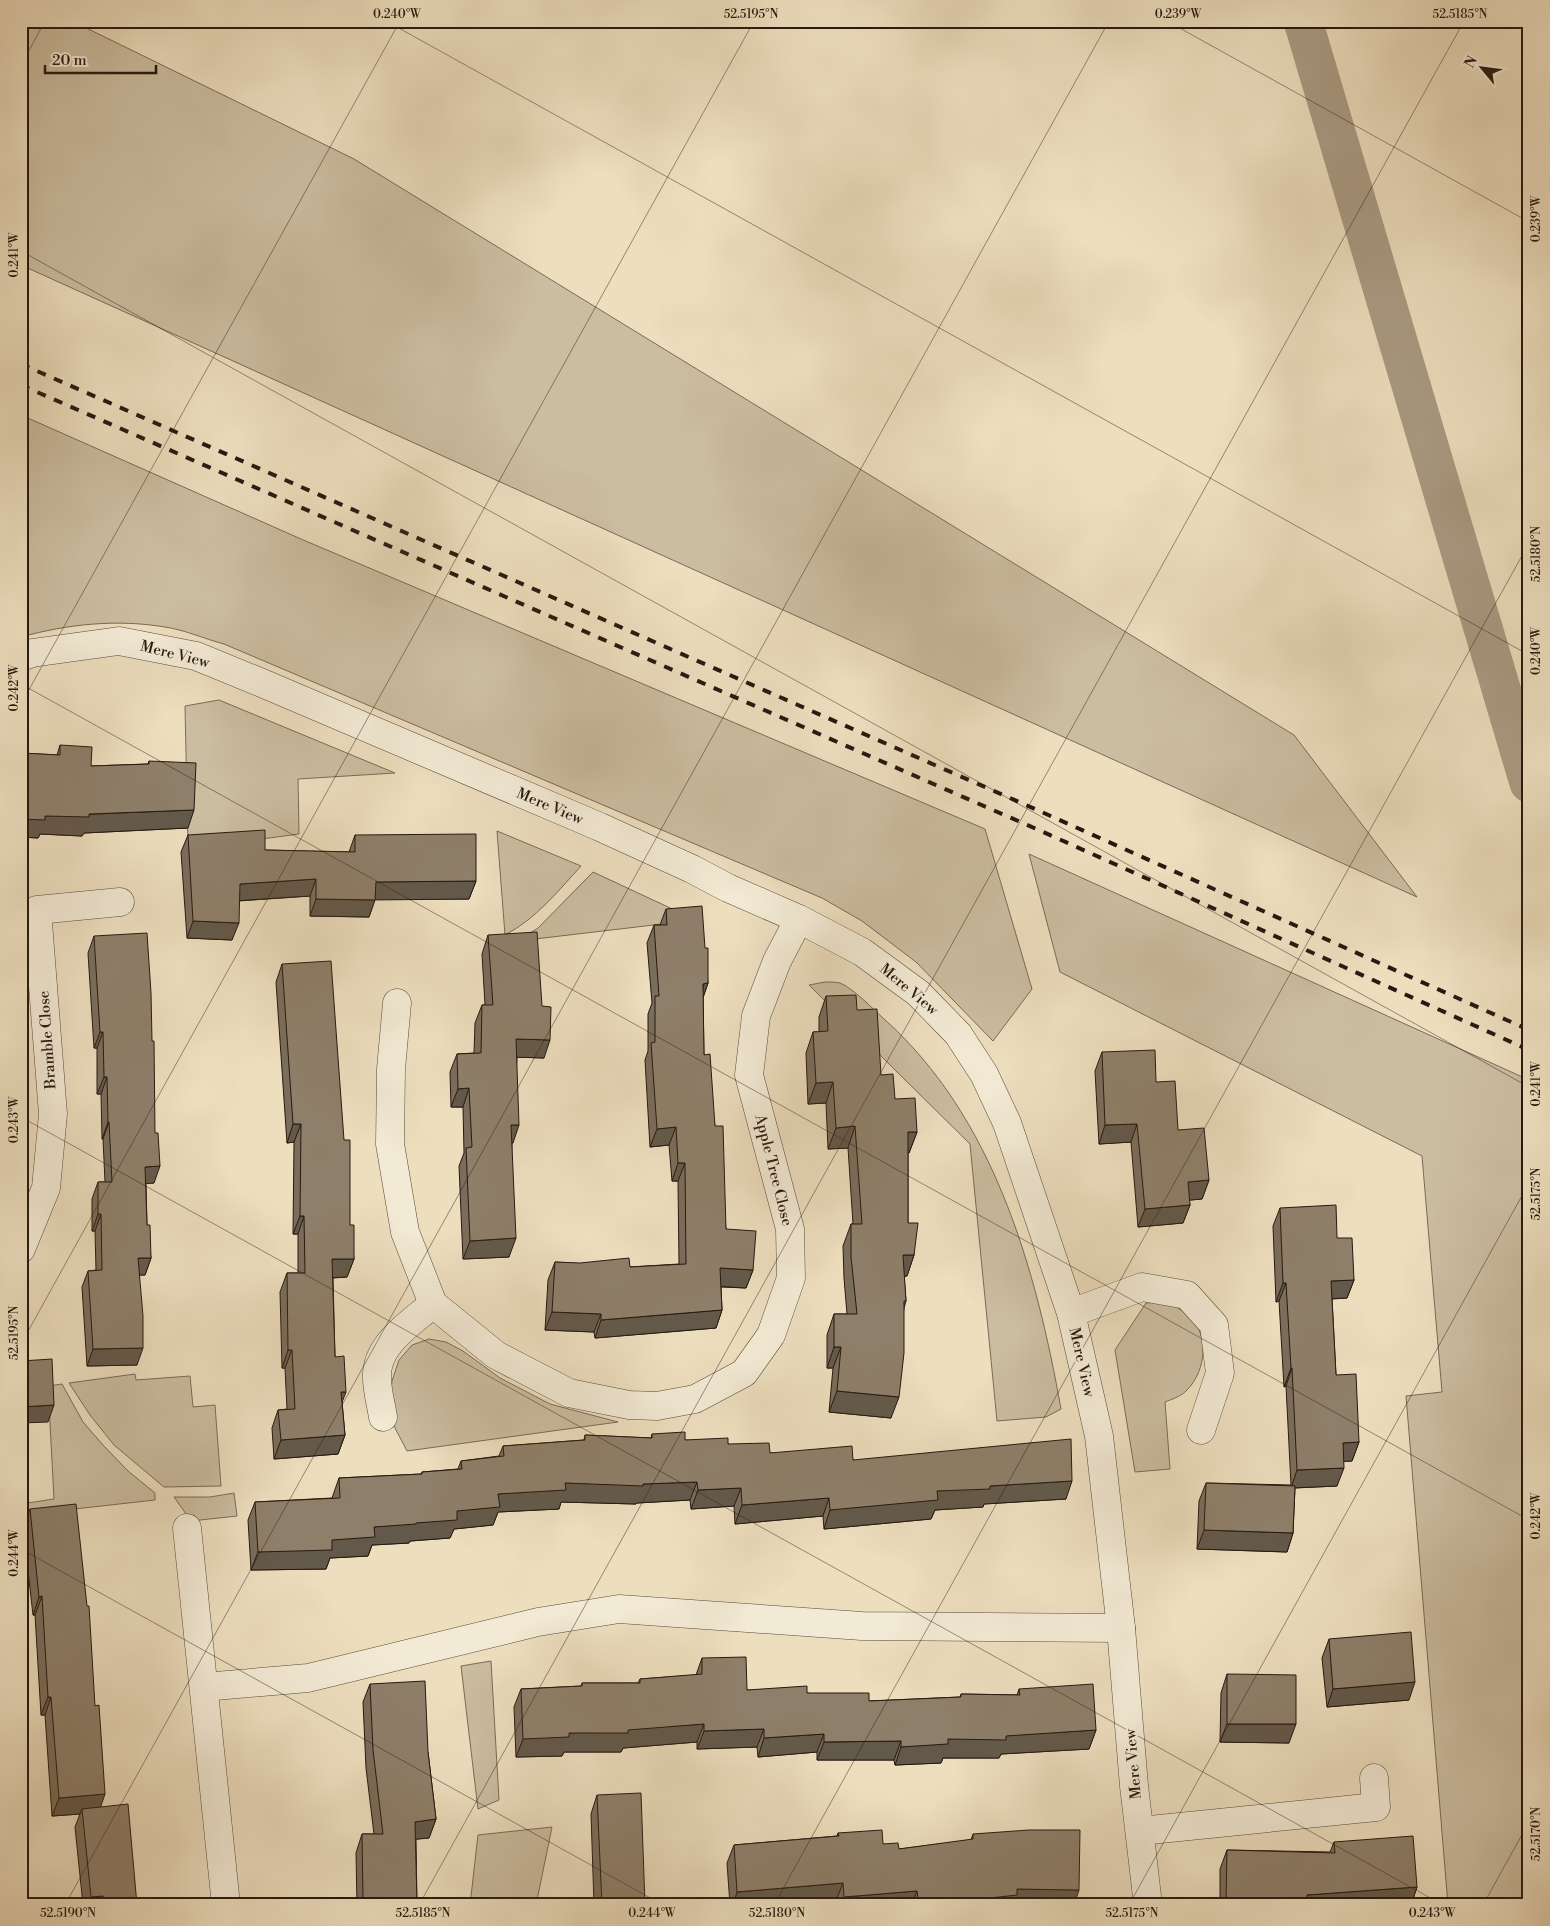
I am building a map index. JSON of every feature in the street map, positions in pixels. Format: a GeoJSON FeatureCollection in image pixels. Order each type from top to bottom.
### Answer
{"type":"FeatureCollection","features":[{"type":"Feature","properties":{"kind":"street","name":"Mere View"},"geometry":{"type":"LineString","coordinates":[[21,657],[32,653],[119,641],[196,656],[592,824],[799,919],[862,952],[918,993],[958,1034],[984,1074],[1007,1123],[1071,1313],[1099,1436],[1121,1628],[1134,1786],[1148,1905]]}},
{"type":"Feature","properties":{"kind":"street","name":"Bramble Close"},"geometry":{"type":"LineString","coordinates":[[21,1249],[46,1188],[53,1114],[37,910],[120,902]]}},
{"type":"Feature","properties":{"kind":"street","name":"Apple Tree Close"},"geometry":{"type":"LineString","coordinates":[[397,1003],[391,1069],[390,1144],[405,1232],[433,1304],[496,1355],[569,1393],[629,1405],[657,1406],[695,1399],[744,1373],[771,1335],[791,1278],[790,1229],[749,1075],[756,1016],[777,961],[799,919]]}},
{"type":"Feature","properties":{"kind":"street"},"geometry":{"type":"LineString","coordinates":[[1071,1313],[1142,1287],[1187,1295],[1214,1325],[1220,1373],[1201,1430]]}},
{"type":"Feature","properties":{"kind":"street"},"geometry":{"type":"LineString","coordinates":[[383,1417],[376,1377],[381,1353],[401,1332],[433,1304]]}},
{"type":"Feature","properties":{"kind":"street"},"geometry":{"type":"LineString","coordinates":[[187,1528],[226,1905]]}},
{"type":"Feature","properties":{"kind":"street"},"geometry":{"type":"LineString","coordinates":[[204,1687],[308,1678],[538,1622],[619,1610],[862,1626],[1121,1628]]}},
{"type":"Feature","properties":{"kind":"street"},"geometry":{"type":"LineString","coordinates":[[1140,1830],[1376,1807],[1374,1778]]}},
{"type":"Feature","properties":{"kind":"shaded area"},"geometry":{"type":"Polygon","coordinates":[[[21,21],[72,21],[354,159],[1294,735],[1417,897],[21,265],[21,21]]]}},
{"type":"Feature","properties":{"kind":"shaded area"},"geometry":{"type":"Polygon","coordinates":[[[21,415],[301,539],[985,829],[1032,989],[993,1041],[916,962],[862,921],[822,898],[224,644],[172,628],[129,623],[75,626],[21,637],[21,415]]]}},
{"type":"Feature","properties":{"kind":"shaded area"},"geometry":{"type":"Polygon","coordinates":[[[219,700],[395,773],[298,779],[299,834],[188,849],[185,706],[219,700]]]}},
{"type":"Feature","properties":{"kind":"shaded area"},"geometry":{"type":"Polygon","coordinates":[[[497,831],[581,866],[537,913],[505,935],[497,831]]]}},
{"type":"Feature","properties":{"kind":"shaded area"},"geometry":{"type":"Polygon","coordinates":[[[1029,854],[1529,1080],[1529,1905],[1448,1905],[1406,1396],[1442,1392],[1422,1156],[1060,972],[1029,854]]]}},
{"type":"Feature","properties":{"kind":"shaded area"},"geometry":{"type":"Polygon","coordinates":[[[593,872],[696,920],[518,941],[538,928],[593,872]]]}},
{"type":"Feature","properties":{"kind":"shaded area"},"geometry":{"type":"Polygon","coordinates":[[[825,982],[840,983],[857,994],[922,1058],[955,1102],[982,1149],[1004,1198],[1023,1250],[1051,1356],[1061,1409],[1046,1417],[997,1421],[970,1144],[809,985],[825,982]]]}},
{"type":"Feature","properties":{"kind":"shaded area"},"geometry":{"type":"Polygon","coordinates":[[[1158,1302],[1178,1308],[1193,1320],[1199,1329],[1202,1340],[1202,1362],[1193,1383],[1186,1391],[1165,1402],[1170,1469],[1135,1472],[1115,1350],[1146,1303],[1158,1302]]]}},
{"type":"Feature","properties":{"kind":"shaded area"},"geometry":{"type":"Polygon","coordinates":[[[429,1339],[446,1342],[463,1351],[500,1378],[550,1404],[618,1422],[407,1451],[395,1428],[390,1403],[392,1381],[399,1360],[412,1345],[429,1339]]]}},
{"type":"Feature","properties":{"kind":"shaded area"},"geometry":{"type":"Polygon","coordinates":[[[135,1374],[136,1380],[190,1376],[193,1407],[215,1405],[221,1486],[164,1487],[114,1445],[90,1415],[69,1383],[135,1374]]]}},
{"type":"Feature","properties":{"kind":"shaded area"},"geometry":{"type":"Polygon","coordinates":[[[62,1384],[83,1422],[128,1471],[155,1493],[155,1500],[21,1515],[21,1504],[54,1499],[48,1386],[62,1384]]]}},
{"type":"Feature","properties":{"kind":"shaded area"},"geometry":{"type":"Polygon","coordinates":[[[234,1493],[237,1516],[191,1521],[174,1497],[210,1497],[234,1493]]]}},
{"type":"Feature","properties":{"kind":"shaded area"},"geometry":{"type":"Polygon","coordinates":[[[491,1661],[499,1800],[478,1809],[461,1666],[491,1661]]]}},
{"type":"Feature","properties":{"kind":"shaded area"},"geometry":{"type":"Polygon","coordinates":[[[552,1827],[536,1905],[470,1905],[478,1835],[552,1827]]]}},
{"type":"Feature","properties":{"kind":"building"},"geometry":{"type":"Polygon","coordinates":[[[60,745],[92,747],[91,766],[149,764],[149,761],[196,763],[194,810],[89,814],[89,817],[45,816],[45,820],[21,819],[21,753],[60,755],[60,745]]]}},
{"type":"Feature","properties":{"kind":"building"},"geometry":{"type":"Polygon","coordinates":[[[265,830],[265,850],[355,852],[355,835],[476,834],[476,881],[376,882],[375,900],[316,899],[316,879],[240,884],[239,923],[193,921],[188,835],[265,830]]]}},
{"type":"Feature","properties":{"kind":"building"},"geometry":{"type":"Polygon","coordinates":[[[702,906],[705,948],[708,948],[708,983],[703,984],[704,1055],[710,1054],[715,1126],[723,1126],[726,1229],[756,1231],[753,1270],[720,1268],[722,1310],[601,1320],[601,1314],[552,1312],[555,1262],[580,1263],[629,1258],[630,1267],[686,1264],[685,1163],[678,1163],[676,1127],[657,1129],[651,1043],[655,1042],[655,996],[659,996],[654,925],[667,925],[666,909],[702,906]]]}},
{"type":"Feature","properties":{"kind":"building"},"geometry":{"type":"Polygon","coordinates":[[[537,932],[542,1006],[551,1007],[550,1040],[516,1039],[519,1125],[511,1125],[516,1238],[470,1241],[466,1148],[472,1147],[469,1088],[458,1089],[457,1054],[481,1053],[482,1005],[493,1005],[488,935],[537,932]]]}},
{"type":"Feature","properties":{"kind":"building"},"geometry":{"type":"Polygon","coordinates":[[[147,933],[152,1041],[154,1041],[155,1133],[158,1133],[160,1166],[145,1167],[147,1225],[150,1225],[151,1258],[138,1258],[143,1316],[143,1348],[93,1349],[88,1271],[102,1270],[101,1214],[98,1214],[98,1182],[112,1182],[107,1077],[104,1077],[103,1032],[100,1032],[94,936],[147,933]]]}},
{"type":"Feature","properties":{"kind":"building"},"geometry":{"type":"Polygon","coordinates":[[[331,961],[344,1140],[350,1140],[350,1225],[354,1225],[354,1259],[332,1259],[335,1357],[344,1356],[346,1392],[341,1392],[345,1435],[281,1440],[278,1410],[295,1409],[292,1350],[288,1350],[287,1273],[305,1273],[304,1216],[300,1216],[301,1124],[293,1124],[282,964],[331,961]]]}},
{"type":"Feature","properties":{"kind":"building"},"geometry":{"type":"Polygon","coordinates":[[[856,995],[857,1010],[877,1009],[881,1075],[893,1074],[895,1099],[915,1098],[917,1132],[908,1132],[908,1223],[918,1223],[914,1255],[903,1255],[906,1301],[904,1301],[904,1353],[899,1397],[837,1391],[841,1347],[834,1347],[834,1314],[857,1314],[851,1257],[851,1224],[862,1224],[855,1126],[836,1128],[833,1082],[816,1083],[813,1032],[828,1031],[826,996],[856,995]]]}},
{"type":"Feature","properties":{"kind":"building"},"geometry":{"type":"Polygon","coordinates":[[[1155,1050],[1156,1082],[1175,1081],[1178,1130],[1204,1128],[1209,1180],[1188,1182],[1190,1205],[1145,1209],[1137,1124],[1105,1125],[1102,1052],[1155,1050]]]}},
{"type":"Feature","properties":{"kind":"building"},"geometry":{"type":"Polygon","coordinates":[[[1336,1205],[1337,1238],[1352,1238],[1354,1280],[1331,1281],[1336,1375],[1356,1374],[1359,1442],[1343,1443],[1344,1468],[1297,1470],[1286,1283],[1283,1283],[1280,1208],[1336,1205]]]}},
{"type":"Feature","properties":{"kind":"building"},"geometry":{"type":"Polygon","coordinates":[[[52,1359],[54,1405],[21,1407],[21,1361],[52,1359]]]}},
{"type":"Feature","properties":{"kind":"building"},"geometry":{"type":"Polygon","coordinates":[[[685,1432],[685,1440],[728,1438],[728,1444],[769,1443],[770,1453],[852,1446],[853,1460],[1071,1439],[1072,1481],[990,1486],[990,1489],[937,1491],[938,1500],[830,1510],[829,1498],[742,1505],[741,1488],[698,1490],[697,1482],[643,1484],[643,1486],[565,1483],[566,1490],[498,1494],[500,1507],[457,1511],[457,1520],[374,1527],[375,1537],[332,1540],[332,1550],[258,1552],[255,1502],[340,1498],[339,1478],[422,1474],[422,1472],[462,1469],[461,1461],[504,1456],[503,1446],[585,1440],[585,1435],[652,1438],[652,1434],[685,1432]]]}},
{"type":"Feature","properties":{"kind":"building"},"geometry":{"type":"Polygon","coordinates":[[[1206,1483],[1295,1486],[1293,1533],[1204,1530],[1206,1483]]]}},
{"type":"Feature","properties":{"kind":"building"},"geometry":{"type":"Polygon","coordinates":[[[76,1504],[87,1606],[89,1606],[95,1706],[99,1705],[105,1794],[59,1798],[51,1697],[48,1697],[42,1596],[39,1597],[30,1509],[76,1504]]]}},
{"type":"Feature","properties":{"kind":"building"},"geometry":{"type":"Polygon","coordinates":[[[1411,1632],[1415,1682],[1333,1689],[1329,1639],[1411,1632]]]}},
{"type":"Feature","properties":{"kind":"building"},"geometry":{"type":"Polygon","coordinates":[[[746,1657],[747,1690],[807,1686],[807,1693],[869,1693],[869,1701],[961,1697],[961,1694],[1020,1695],[1019,1689],[1093,1684],[1096,1730],[1006,1736],[1006,1740],[948,1739],[948,1744],[901,1747],[901,1741],[824,1742],[824,1734],[764,1738],[764,1729],[704,1731],[704,1724],[628,1730],[628,1733],[569,1733],[569,1737],[523,1739],[521,1689],[582,1686],[582,1683],[640,1683],[640,1679],[702,1674],[702,1658],[746,1657]]]}},
{"type":"Feature","properties":{"kind":"building"},"geometry":{"type":"Polygon","coordinates":[[[1227,1674],[1296,1675],[1296,1724],[1227,1724],[1227,1674]]]}},
{"type":"Feature","properties":{"kind":"building"},"geometry":{"type":"Polygon","coordinates":[[[425,1681],[428,1752],[436,1819],[415,1822],[417,1905],[367,1905],[367,1900],[363,1900],[362,1834],[383,1834],[373,1750],[370,1684],[425,1681]]]}},
{"type":"Feature","properties":{"kind":"building"},"geometry":{"type":"Polygon","coordinates":[[[641,1793],[645,1905],[602,1905],[597,1795],[641,1793]]]}},
{"type":"Feature","properties":{"kind":"building"},"geometry":{"type":"Polygon","coordinates":[[[128,1804],[137,1905],[104,1905],[103,1896],[91,1897],[82,1809],[128,1804]]]}},
{"type":"Feature","properties":{"kind":"building"},"geometry":{"type":"Polygon","coordinates":[[[882,1830],[883,1844],[898,1843],[899,1849],[973,1839],[973,1834],[1029,1830],[1080,1830],[1079,1890],[1017,1889],[1017,1895],[925,1905],[919,1905],[917,1891],[844,1897],[843,1883],[737,1892],[734,1845],[839,1836],[838,1833],[882,1830]]]}},
{"type":"Feature","properties":{"kind":"building"},"geometry":{"type":"Polygon","coordinates":[[[1413,1836],[1417,1887],[1307,1895],[1307,1903],[1226,1902],[1227,1850],[1335,1853],[1334,1842],[1413,1836]]]}},
{"type":"Feature","properties":{"kind":"waterway"},"geometry":{"type":"LineString","coordinates":[[1303,21],[1529,783]]}},
{"type":"Feature","properties":{"kind":"railway"},"geometry":{"type":"LineString","coordinates":[[21,364],[1035,809],[1529,1030]]}},
{"type":"Feature","properties":{"kind":"railway"},"geometry":{"type":"LineString","coordinates":[[21,385],[1041,831],[1529,1050]]}}]}
